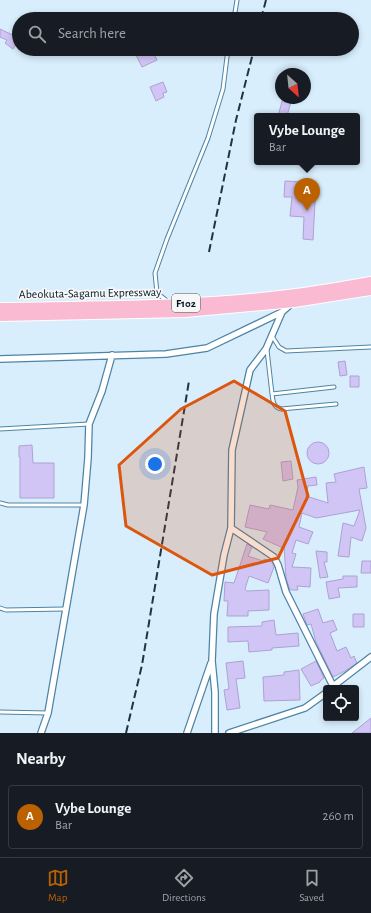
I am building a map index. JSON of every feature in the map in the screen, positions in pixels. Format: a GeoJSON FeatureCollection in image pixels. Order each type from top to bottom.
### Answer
{"type":"FeatureCollection","features":[{"type":"Feature","properties":{"kind":"highway","name":"Abeokuta-Sagamu Expressway"},"geometry":{"type":"LineString","coordinates":[[0,308],[185,303],[295,298],[371,282]]}},
{"type":"Feature","properties":{"kind":"highway","name":"Abeokuta-Sagamu Expressway"},"geometry":{"type":"LineString","coordinates":[[0,316],[146,314],[371,290]]}},
{"type":"Feature","properties":{"kind":"street"},"geometry":{"type":"LineString","coordinates":[[215,733],[215,692],[212,661],[214,614],[224,555],[231,528],[232,450],[250,370],[266,349],[282,312],[295,298]]}},
{"type":"Feature","properties":{"kind":"street"},"geometry":{"type":"LineString","coordinates":[[0,359],[166,354],[207,348],[282,312]]}},
{"type":"Feature","properties":{"kind":"street"},"geometry":{"type":"LineString","coordinates":[[42,733],[48,713],[84,505],[89,424],[102,391],[112,355]]}},
{"type":"Feature","properties":{"kind":"street"},"geometry":{"type":"LineString","coordinates":[[231,528],[274,557],[286,592],[331,685]]}},
{"type":"Feature","properties":{"kind":"street"},"geometry":{"type":"LineString","coordinates":[[335,685],[371,657]]}},
{"type":"Feature","properties":{"kind":"street"},"geometry":{"type":"LineString","coordinates":[[187,733],[212,661]]}},
{"type":"Feature","properties":{"kind":"street"},"geometry":{"type":"LineString","coordinates":[[229,733],[305,708],[323,695]]}},
{"type":"Feature","properties":{"kind":"lane"},"geometry":{"type":"LineString","coordinates":[[235,12],[237,0]]}},
{"type":"Feature","properties":{"kind":"lane"},"geometry":{"type":"LineString","coordinates":[[185,303],[166,301],[157,293],[155,273],[166,239],[208,138],[223,89],[227,56]]}},
{"type":"Feature","properties":{"kind":"lane"},"geometry":{"type":"LineString","coordinates":[[272,336],[279,347],[286,351],[371,347]]}},
{"type":"Feature","properties":{"kind":"lane"},"geometry":{"type":"LineString","coordinates":[[266,349],[272,394],[276,408],[281,409],[336,404]]}},
{"type":"Feature","properties":{"kind":"lane"},"geometry":{"type":"LineString","coordinates":[[272,394],[334,387]]}},
{"type":"Feature","properties":{"kind":"lane"},"geometry":{"type":"LineString","coordinates":[[0,429],[89,424]]}},
{"type":"Feature","properties":{"kind":"lane"},"geometry":{"type":"LineString","coordinates":[[0,503],[8,506],[84,505]]}},
{"type":"Feature","properties":{"kind":"lane"},"geometry":{"type":"LineString","coordinates":[[0,608],[6,610],[65,609]]}},
{"type":"Feature","properties":{"kind":"lane"},"geometry":{"type":"LineString","coordinates":[[0,712],[48,713]]}},
{"type":"Feature","properties":{"kind":"highlighted area"},"geometry":{"type":"Polygon","coordinates":[[[234,381],[285,411],[308,496],[278,558],[212,575],[126,526],[119,465],[181,409],[234,381]]]}},
{"type":"Feature","properties":{"kind":"building"},"geometry":{"type":"Polygon","coordinates":[[[0,29],[12,35],[12,48],[5,43],[7,40],[0,37],[0,29]]]}},
{"type":"Feature","properties":{"kind":"building"},"geometry":{"type":"Polygon","coordinates":[[[136,56],[155,56],[157,60],[142,67],[136,56]]]}},
{"type":"Feature","properties":{"kind":"building"},"geometry":{"type":"Polygon","coordinates":[[[163,82],[167,92],[163,93],[164,97],[156,101],[150,87],[163,82]]]}},
{"type":"Feature","properties":{"kind":"building"},"geometry":{"type":"Polygon","coordinates":[[[281,104],[290,104],[288,113],[279,113],[281,104]]]}},
{"type":"Feature","properties":{"kind":"building"},"geometry":{"type":"Polygon","coordinates":[[[285,181],[316,183],[313,240],[303,239],[304,217],[290,216],[292,197],[284,197],[285,181]]]}},
{"type":"Feature","properties":{"kind":"building"},"geometry":{"type":"Polygon","coordinates":[[[345,361],[347,375],[340,376],[338,362],[345,361]]]}},
{"type":"Feature","properties":{"kind":"building"},"geometry":{"type":"Polygon","coordinates":[[[350,376],[359,376],[359,387],[350,387],[350,376]]]}},
{"type":"Feature","properties":{"kind":"building"},"geometry":{"type":"Polygon","coordinates":[[[314,442],[322,442],[329,449],[329,457],[322,464],[314,464],[307,457],[307,449],[314,442]]]}},
{"type":"Feature","properties":{"kind":"building"},"geometry":{"type":"Polygon","coordinates":[[[32,445],[33,463],[54,463],[54,498],[20,498],[19,446],[32,445]]]}},
{"type":"Feature","properties":{"kind":"building"},"geometry":{"type":"Polygon","coordinates":[[[291,461],[293,479],[283,481],[281,462],[291,461]]]}},
{"type":"Feature","properties":{"kind":"building"},"geometry":{"type":"Polygon","coordinates":[[[364,467],[367,488],[359,489],[366,528],[362,541],[351,537],[349,557],[338,556],[343,523],[354,526],[360,510],[316,518],[302,513],[299,527],[313,532],[308,544],[296,540],[292,553],[296,554],[292,567],[311,568],[310,587],[297,586],[298,590],[290,590],[286,578],[284,545],[283,548],[263,539],[267,532],[245,527],[250,505],[269,509],[270,505],[293,510],[298,487],[297,480],[316,477],[317,485],[308,486],[306,496],[328,503],[326,483],[336,482],[334,474],[364,467]]]}},
{"type":"Feature","properties":{"kind":"building"},"geometry":{"type":"Polygon","coordinates":[[[247,544],[252,547],[248,556],[263,561],[264,559],[272,562],[274,567],[268,583],[249,576],[245,589],[247,591],[269,590],[269,610],[248,611],[248,616],[227,616],[228,601],[224,601],[225,582],[234,583],[247,544]]]}},
{"type":"Feature","properties":{"kind":"building"},"geometry":{"type":"Polygon","coordinates":[[[316,551],[327,552],[327,562],[324,562],[328,577],[320,578],[316,551]]]}},
{"type":"Feature","properties":{"kind":"building"},"geometry":{"type":"Polygon","coordinates":[[[362,561],[371,561],[371,573],[361,573],[362,561]]]}},
{"type":"Feature","properties":{"kind":"building"},"geometry":{"type":"Polygon","coordinates":[[[343,576],[357,576],[357,587],[338,588],[340,597],[329,599],[326,582],[343,579],[343,576]]]}},
{"type":"Feature","properties":{"kind":"building"},"geometry":{"type":"Polygon","coordinates":[[[318,609],[323,623],[333,620],[337,630],[330,633],[337,651],[346,647],[351,658],[354,656],[357,663],[333,677],[316,642],[311,624],[307,625],[303,614],[318,609]]]}},
{"type":"Feature","properties":{"kind":"building"},"geometry":{"type":"Polygon","coordinates":[[[353,614],[364,614],[364,627],[353,627],[353,614]]]}},
{"type":"Feature","properties":{"kind":"building"},"geometry":{"type":"Polygon","coordinates":[[[274,620],[276,635],[298,633],[299,646],[272,648],[272,650],[249,652],[248,641],[228,642],[228,627],[262,626],[262,622],[274,620]]]}},
{"type":"Feature","properties":{"kind":"building"},"geometry":{"type":"Polygon","coordinates":[[[243,661],[245,678],[236,679],[240,708],[227,710],[224,690],[229,689],[226,663],[243,661]]]}},
{"type":"Feature","properties":{"kind":"building"},"geometry":{"type":"Polygon","coordinates":[[[316,661],[324,678],[320,682],[311,686],[301,669],[316,661]]]}},
{"type":"Feature","properties":{"kind":"building"},"geometry":{"type":"Polygon","coordinates":[[[299,670],[300,700],[264,701],[263,677],[284,675],[284,672],[299,670]]]}},
{"type":"Feature","properties":{"kind":"building"},"geometry":{"type":"Polygon","coordinates":[[[371,718],[371,733],[352,733],[371,718]]]}},
{"type":"Feature","properties":{"kind":"railway"},"geometry":{"type":"LineString","coordinates":[[263,12],[266,0]]}},
{"type":"Feature","properties":{"kind":"railway"},"geometry":{"type":"LineString","coordinates":[[209,252],[236,120],[252,56]]}},
{"type":"Feature","properties":{"kind":"railway"},"geometry":{"type":"LineString","coordinates":[[126,733],[142,665],[189,381]]}},
{"type":"Feature","properties":{"kind":"place","name":"Vybe Lounge"},"geometry":{"type":"Point","coordinates":[307,211]}}]}
